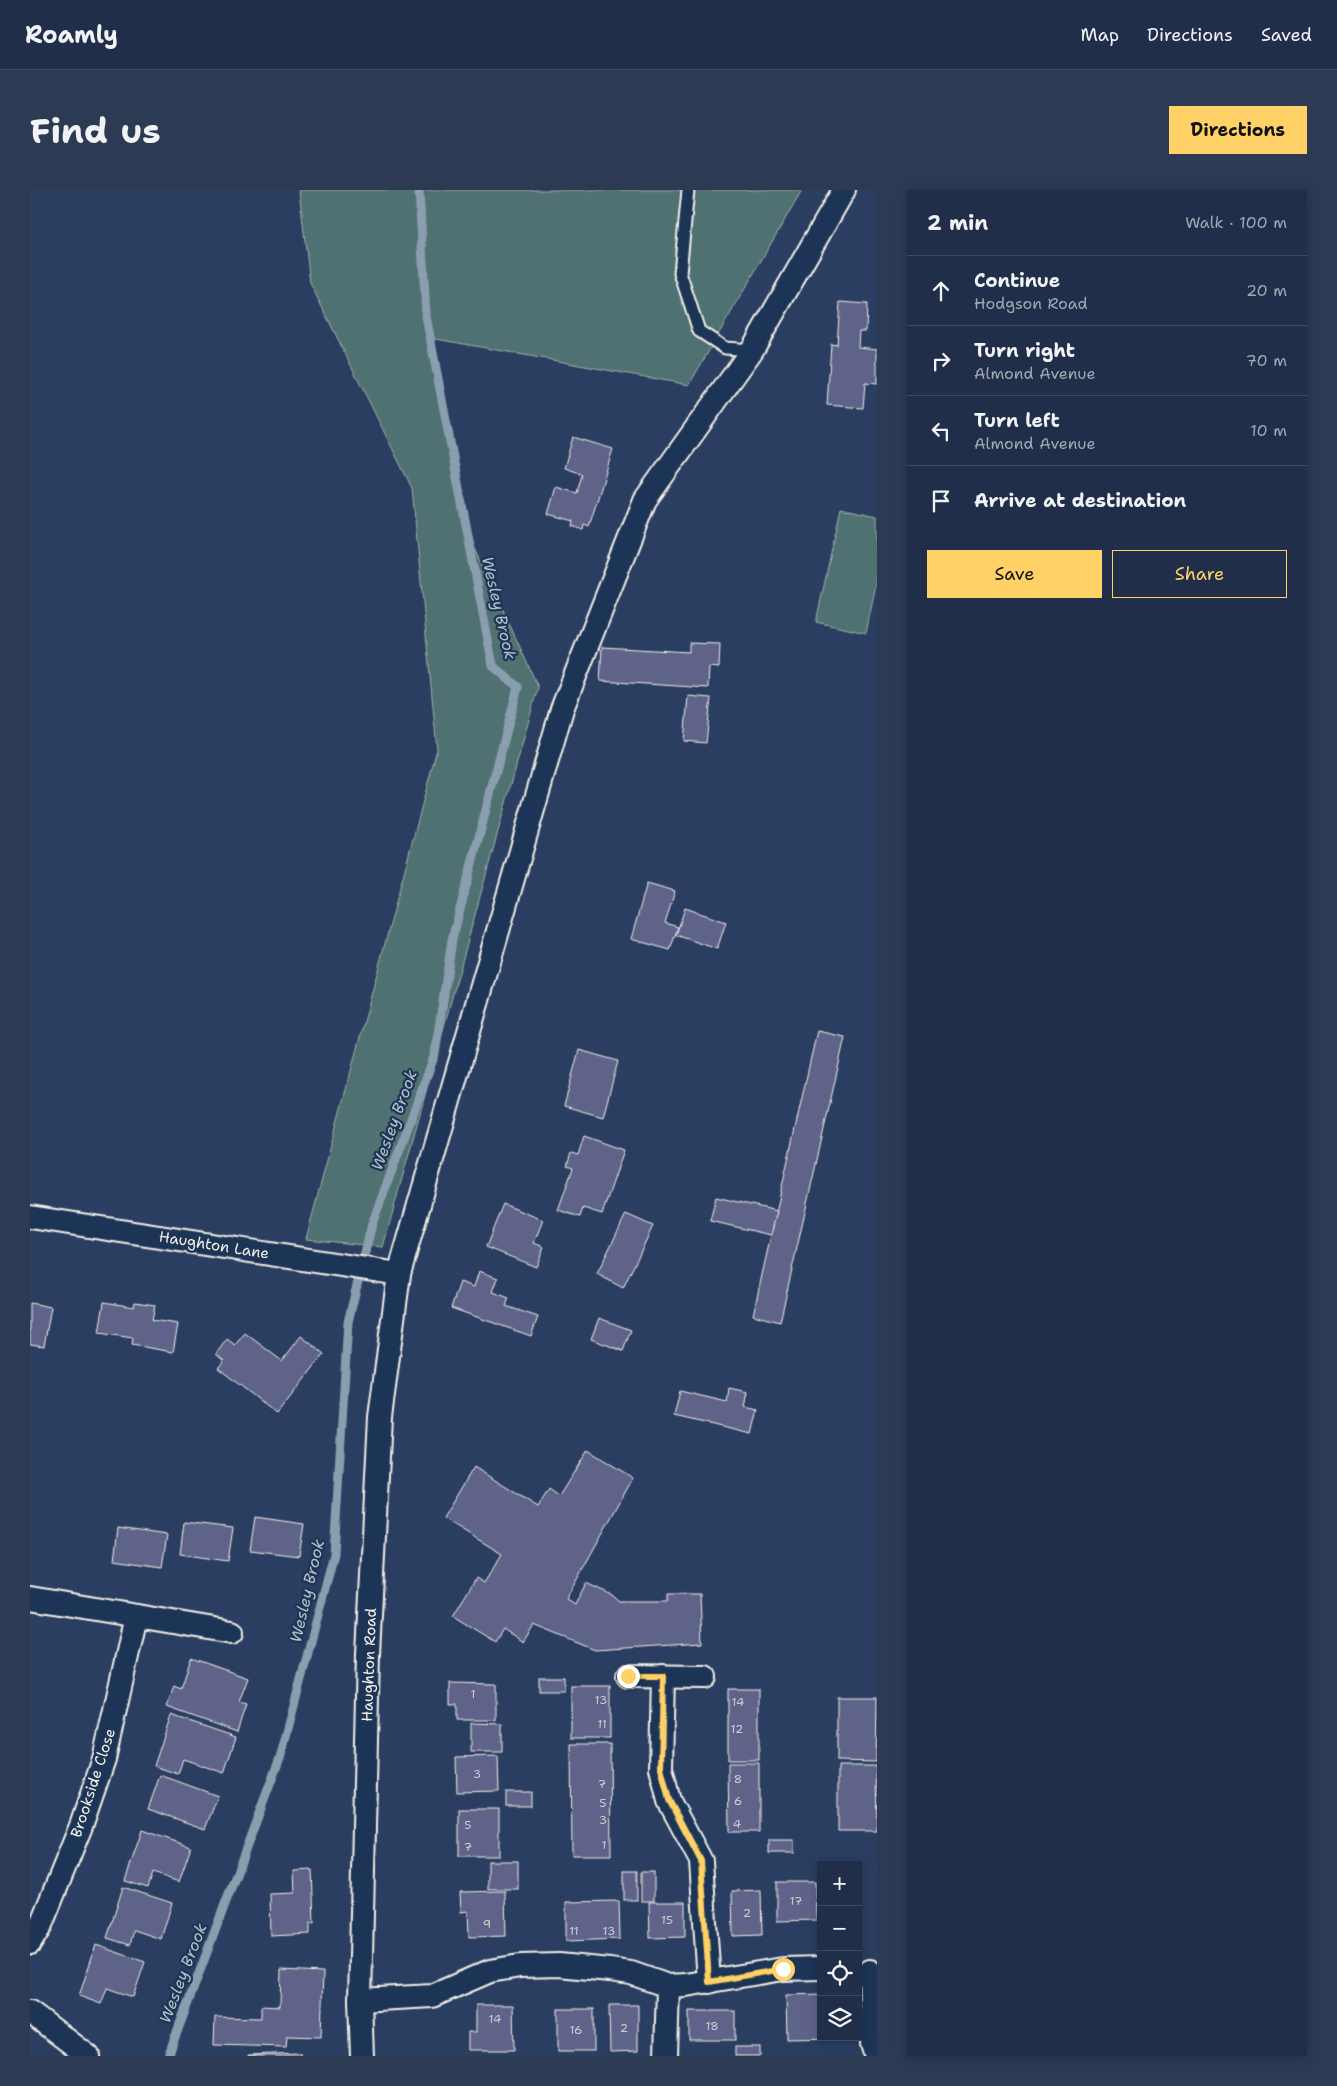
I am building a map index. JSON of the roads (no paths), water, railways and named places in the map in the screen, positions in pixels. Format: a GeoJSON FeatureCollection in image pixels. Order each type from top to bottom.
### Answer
{"type":"FeatureCollection","features":[{"type":"Feature","properties":{"kind":"street","name":"Haughton Road"},"geometry":{"type":"LineString","coordinates":[[362,2056],[360,2000],[368,1654],[380,1417],[398,1274],[562,709],[645,500],[752,350],[844,190]]}},
{"type":"Feature","properties":{"kind":"street","name":"Haughton Lane"},"geometry":{"type":"LineString","coordinates":[[30,1217],[398,1274]]}},
{"type":"Feature","properties":{"kind":"street"},"geometry":{"type":"LineString","coordinates":[[30,1598],[232,1632]]}},
{"type":"Feature","properties":{"kind":"street","name":"Brookside Close"},"geometry":{"type":"LineString","coordinates":[[30,1943],[40,1927],[82,1826],[104,1758],[136,1616]]}},
{"type":"Feature","properties":{"kind":"street"},"geometry":{"type":"LineString","coordinates":[[628,1676],[705,1677]]}},
{"type":"Feature","properties":{"kind":"street"},"geometry":{"type":"LineString","coordinates":[[663,1676],[662,1776],[669,1800],[701,1861],[709,1982]]}},
{"type":"Feature","properties":{"kind":"street"},"geometry":{"type":"LineString","coordinates":[[360,2000],[432,1996],[490,1971],[520,1966],[559,1966],[610,1970],[631,1973],[668,1986],[709,1982],[783,1969],[817,1968]]}},
{"type":"Feature","properties":{"kind":"street"},"geometry":{"type":"LineString","coordinates":[[869,1971],[872,2044],[876,2056]]}},
{"type":"Feature","properties":{"kind":"street"},"geometry":{"type":"LineString","coordinates":[[666,2056],[668,1986]]}},
{"type":"Feature","properties":{"kind":"street"},"geometry":{"type":"LineString","coordinates":[[30,2012],[88,2056]]}},
{"type":"Feature","properties":{"kind":"lane"},"geometry":{"type":"LineString","coordinates":[[688,190],[680,274],[699,331],[725,348],[752,350]]}},
{"type":"Feature","properties":{"kind":"waterway","name":"Wesley Brook"},"geometry":{"type":"LineString","coordinates":[[168,2056],[281,1755],[334,1554],[348,1322],[372,1224],[435,1054],[452,940],[518,687],[493,666],[426,316],[419,190]]}}]}
